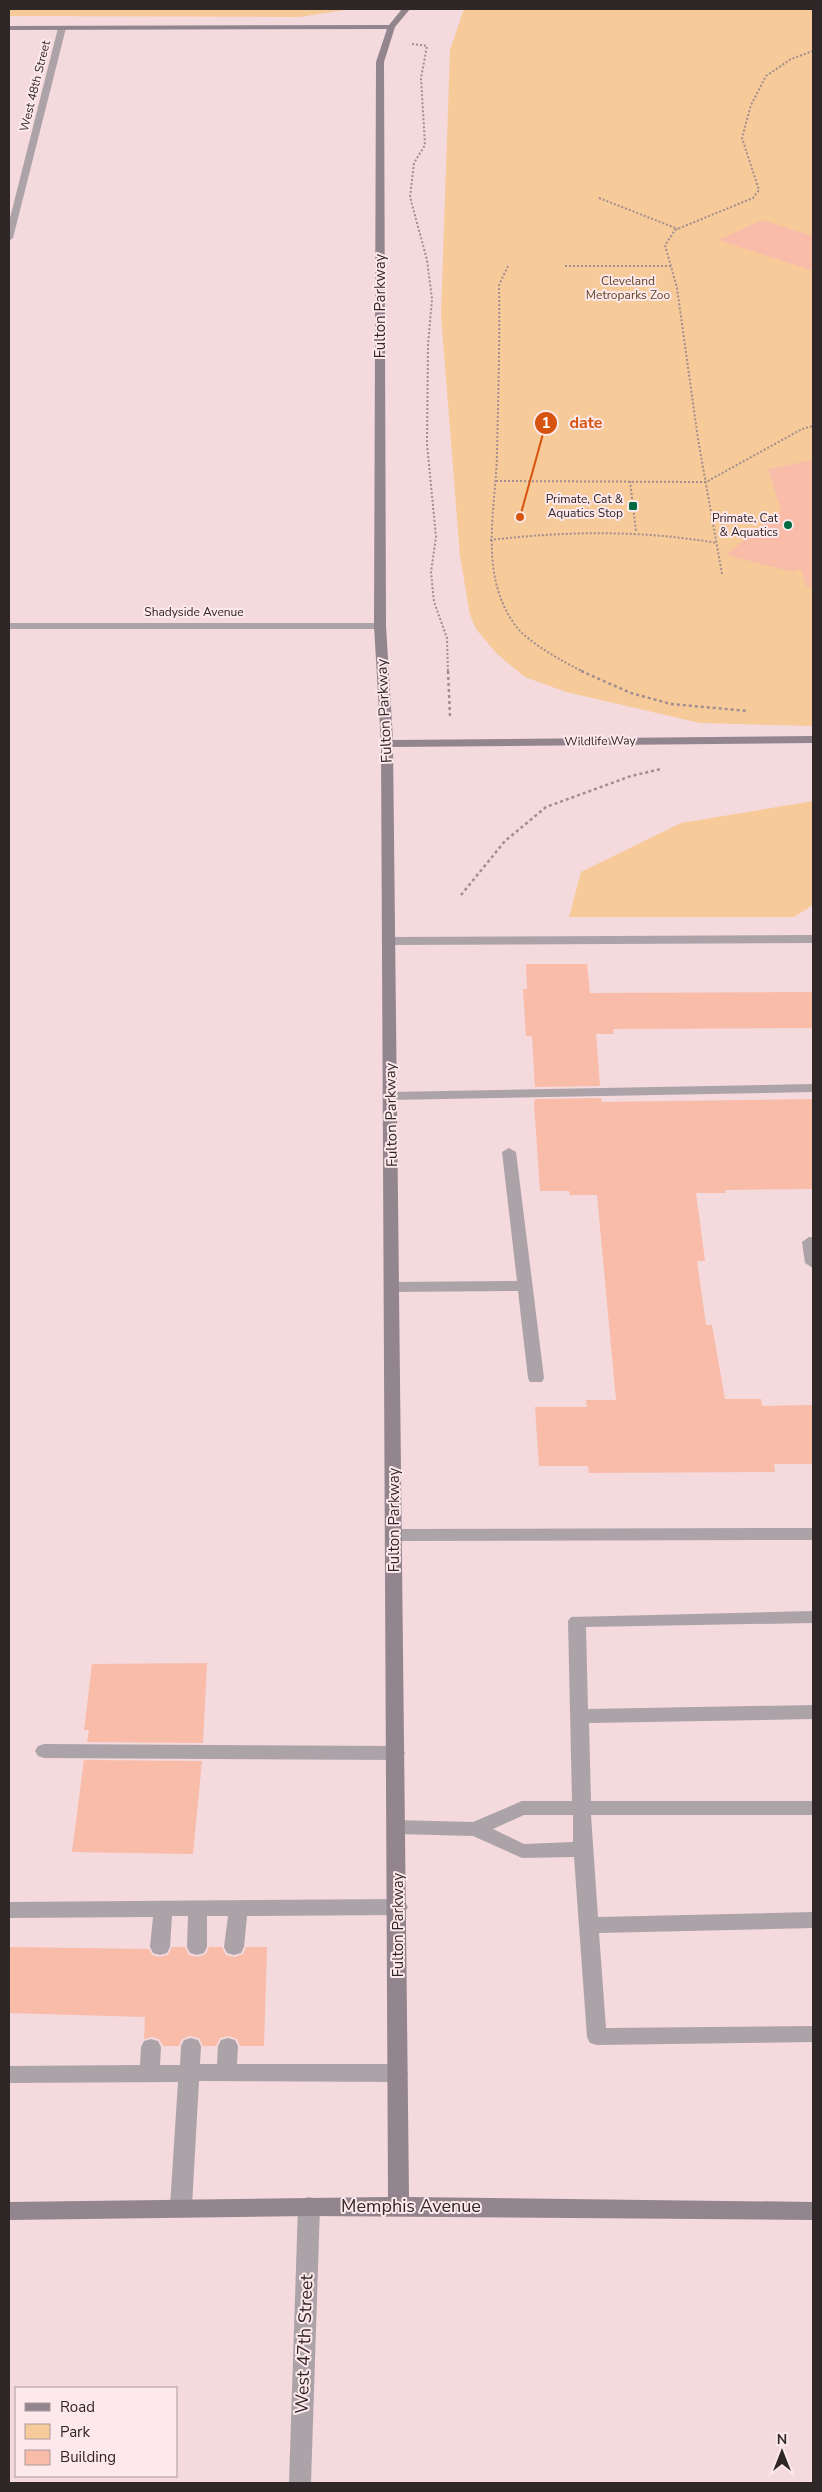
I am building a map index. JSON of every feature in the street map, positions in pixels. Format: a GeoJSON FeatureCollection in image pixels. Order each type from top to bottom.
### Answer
{"type":"FeatureCollection","features":[{"type":"Feature","properties":{"kind":"street"},"geometry":{"type":"LineString","coordinates":[[9,28],[391,27],[406,9]]}},
{"type":"Feature","properties":{"kind":"street","name":"Fulton Parkway"},"geometry":{"type":"LineString","coordinates":[[391,27],[380,62],[380,626],[387,744],[399,2206]]}},
{"type":"Feature","properties":{"kind":"street","name":"West 48th Street"},"geometry":{"type":"LineString","coordinates":[[9,238],[62,28]]}},
{"type":"Feature","properties":{"kind":"street","name":"Shadyside Avenue"},"geometry":{"type":"LineString","coordinates":[[9,626],[380,626]]}},
{"type":"Feature","properties":{"kind":"street","name":"Wildlife Way"},"geometry":{"type":"LineString","coordinates":[[387,744],[813,739]]}},
{"type":"Feature","properties":{"kind":"street"},"geometry":{"type":"LineString","coordinates":[[388,941],[813,939]]}},
{"type":"Feature","properties":{"kind":"street"},"geometry":{"type":"LineString","coordinates":[[391,1096],[813,1088]]}},
{"type":"Feature","properties":{"kind":"street"},"geometry":{"type":"LineString","coordinates":[[509,1152],[536,1378]]}},
{"type":"Feature","properties":{"kind":"street"},"geometry":{"type":"LineString","coordinates":[[813,1242],[809,1242],[813,1262]]}},
{"type":"Feature","properties":{"kind":"street"},"geometry":{"type":"LineString","coordinates":[[392,1287],[525,1286]]}},
{"type":"Feature","properties":{"kind":"street"},"geometry":{"type":"LineString","coordinates":[[394,1535],[813,1534]]}},
{"type":"Feature","properties":{"kind":"street"},"geometry":{"type":"LineString","coordinates":[[813,1617],[577,1621],[583,1850],[597,2037],[813,2034]]}},
{"type":"Feature","properties":{"kind":"street"},"geometry":{"type":"LineString","coordinates":[[580,1716],[813,1712]]}},
{"type":"Feature","properties":{"kind":"street"},"geometry":{"type":"LineString","coordinates":[[44,1751],[396,1753]]}},
{"type":"Feature","properties":{"kind":"street"},"geometry":{"type":"LineString","coordinates":[[475,1829],[522,1808],[813,1808]]}},
{"type":"Feature","properties":{"kind":"street"},"geometry":{"type":"LineString","coordinates":[[397,1827],[475,1829],[522,1851],[583,1850]]}},
{"type":"Feature","properties":{"kind":"street"},"geometry":{"type":"LineString","coordinates":[[9,1910],[398,1907]]}},
{"type":"Feature","properties":{"kind":"street"},"geometry":{"type":"LineString","coordinates":[[234,1947],[238,1908]]}},
{"type":"Feature","properties":{"kind":"street"},"geometry":{"type":"LineString","coordinates":[[160,1948],[163,1909]]}},
{"type":"Feature","properties":{"kind":"street"},"geometry":{"type":"LineString","coordinates":[[197,1948],[198,1909]]}},
{"type":"Feature","properties":{"kind":"street"},"geometry":{"type":"LineString","coordinates":[[589,1925],[813,1920]]}},
{"type":"Feature","properties":{"kind":"street"},"geometry":{"type":"LineString","coordinates":[[149,2073],[151,2046]]}},
{"type":"Feature","properties":{"kind":"street"},"geometry":{"type":"LineString","coordinates":[[181,2206],[191,2046]]}},
{"type":"Feature","properties":{"kind":"street"},"geometry":{"type":"LineString","coordinates":[[227,2072],[228,2046]]}},
{"type":"Feature","properties":{"kind":"street"},"geometry":{"type":"LineString","coordinates":[[9,2075],[227,2072],[398,2073]]}},
{"type":"Feature","properties":{"kind":"street","name":"Memphis Avenue"},"geometry":{"type":"LineString","coordinates":[[9,2211],[181,2206],[399,2206],[813,2211]]}},
{"type":"Feature","properties":{"kind":"street","name":"West 47th Street"},"geometry":{"type":"LineString","coordinates":[[300,2483],[308,2206]]}},
{"type":"Feature","properties":{"kind":"path"},"geometry":{"type":"LineString","coordinates":[[411,44],[427,46],[421,78],[423,119],[426,136],[425,145],[414,163],[410,197],[427,260],[432,299],[428,344],[427,444],[436,537],[431,572],[434,602],[447,638],[451,726]]}},
{"type":"Feature","properties":{"kind":"path"},"geometry":{"type":"LineString","coordinates":[[722,574],[706,482],[677,288],[665,245],[678,229],[753,198],[759,190],[742,138],[751,105],[766,76],[791,58],[813,51]]}},
{"type":"Feature","properties":{"kind":"path"},"geometry":{"type":"LineString","coordinates":[[600,198],[678,229]]}},
{"type":"Feature","properties":{"kind":"path"},"geometry":{"type":"LineString","coordinates":[[508,266],[499,285],[500,327],[496,481],[490,540],[494,574],[506,610],[516,627],[537,644],[581,671],[631,692],[671,704],[757,712]]}},
{"type":"Feature","properties":{"kind":"path"},"geometry":{"type":"LineString","coordinates":[[565,266],[671,266]]}},
{"type":"Feature","properties":{"kind":"path"},"geometry":{"type":"LineString","coordinates":[[496,481],[706,482],[802,430],[813,426]]}},
{"type":"Feature","properties":{"kind":"path"},"geometry":{"type":"LineString","coordinates":[[630,481],[636,531]]}},
{"type":"Feature","properties":{"kind":"path"},"geometry":{"type":"LineString","coordinates":[[490,540],[570,532],[636,531],[678,535],[717,543]]}},
{"type":"Feature","properties":{"kind":"path"},"geometry":{"type":"LineString","coordinates":[[462,895],[505,841],[546,808],[631,776],[666,768]]}},
{"type":"Feature","properties":{"kind":"green space"},"geometry":{"type":"Polygon","coordinates":[[[9,9],[351,9],[299,17],[9,16],[9,9]]]}},
{"type":"Feature","properties":{"kind":"green space","name":"Cleveland Metroparks Zoo"},"geometry":{"type":"Polygon","coordinates":[[[464,9],[813,9],[813,726],[700,723],[566,692],[525,677],[497,654],[476,629],[470,615],[460,556],[441,315],[450,50],[464,9]]]}},
{"type":"Feature","properties":{"kind":"green space"},"geometry":{"type":"Polygon","coordinates":[[[813,801],[813,905],[794,917],[569,917],[581,872],[681,823],[813,801]]]}},
{"type":"Feature","properties":{"kind":"building"},"geometry":{"type":"Polygon","coordinates":[[[762,220],[813,236],[813,271],[718,240],[762,220]]]}},
{"type":"Feature","properties":{"kind":"building","name":"Primate, Cat & Aquatics"},"geometry":{"type":"Polygon","coordinates":[[[813,460],[813,586],[807,587],[801,569],[793,572],[726,555],[781,510],[768,469],[813,460]]]}},
{"type":"Feature","properties":{"kind":"building"},"geometry":{"type":"Polygon","coordinates":[[[526,964],[587,964],[590,993],[813,992],[813,1028],[613,1029],[614,1034],[596,1034],[600,1086],[535,1087],[532,1036],[526,1036],[523,989],[527,989],[526,964]]]}},
{"type":"Feature","properties":{"kind":"building"},"geometry":{"type":"Polygon","coordinates":[[[601,1098],[602,1102],[813,1099],[813,1189],[725,1190],[726,1193],[696,1193],[705,1261],[697,1261],[706,1325],[712,1325],[725,1399],[761,1399],[762,1406],[813,1405],[813,1464],[774,1464],[775,1472],[589,1473],[588,1466],[539,1466],[535,1407],[587,1407],[586,1400],[616,1400],[597,1195],[570,1195],[569,1191],[540,1191],[534,1103],[535,1099],[601,1098]]]}},
{"type":"Feature","properties":{"kind":"building"},"geometry":{"type":"Polygon","coordinates":[[[207,1663],[203,1743],[87,1742],[89,1730],[84,1730],[92,1664],[207,1663]]]}},
{"type":"Feature","properties":{"kind":"building"},"geometry":{"type":"Polygon","coordinates":[[[84,1760],[202,1761],[193,1854],[72,1852],[84,1760]]]}},
{"type":"Feature","properties":{"kind":"building"},"geometry":{"type":"Polygon","coordinates":[[[9,1947],[149,1949],[152,1955],[159,1957],[168,1955],[172,1947],[185,1947],[189,1955],[198,1957],[206,1954],[209,1947],[222,1947],[226,1955],[235,1957],[243,1954],[246,1947],[267,1947],[264,2046],[240,2046],[237,2039],[229,2036],[220,2038],[216,2046],[203,2046],[199,2038],[190,2036],[182,2039],[179,2046],[163,2046],[159,2039],[152,2037],[144,2039],[145,2017],[9,2013],[9,1947]]]}},
{"type":"Feature","properties":{"kind":"place","name":"Primate, Cat & Aquatics Stop"},"geometry":{"type":"Point","coordinates":[633,506]}},
{"type":"Feature","properties":{"kind":"place","name":"date"},"geometry":{"type":"Point","coordinates":[520,517]}},
{"type":"Feature","properties":{"kind":"place","name":"Primate, Cat & Aquatics"},"geometry":{"type":"Point","coordinates":[788,525]}}]}
